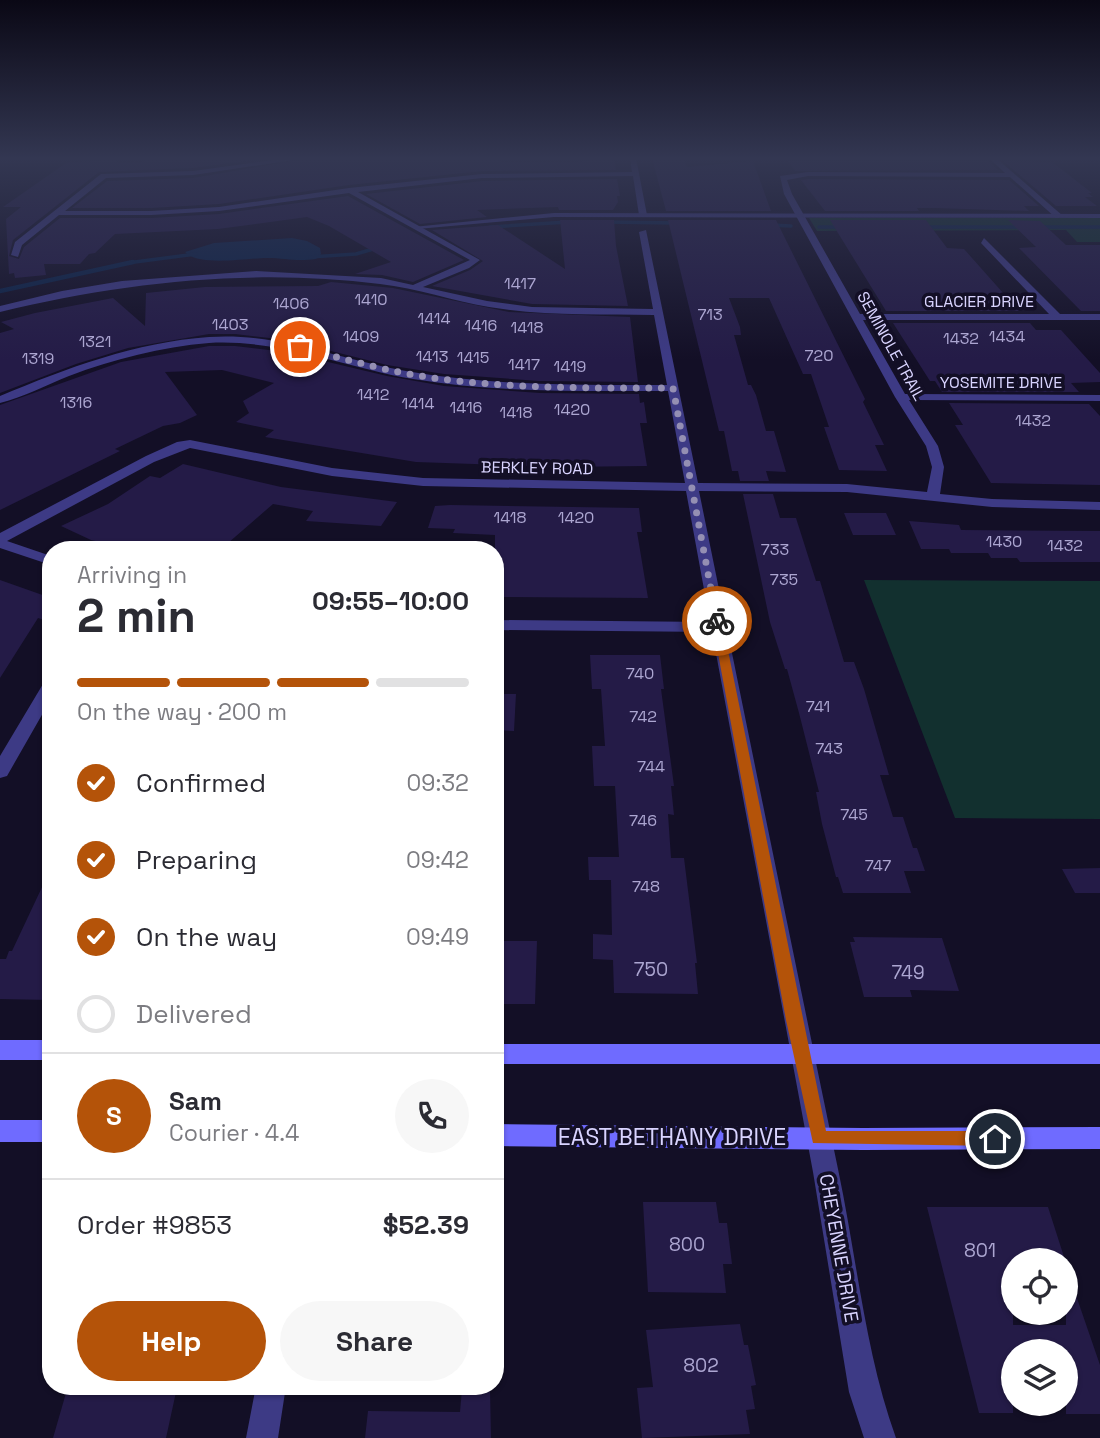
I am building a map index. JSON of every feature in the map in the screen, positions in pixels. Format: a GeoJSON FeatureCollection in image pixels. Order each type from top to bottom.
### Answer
{"type":"FeatureCollection","features":[{"type":"Feature","properties":{"kind":"main road"},"geometry":{"type":"LineString","coordinates":[[0,1050],[42,1051]]}},
{"type":"Feature","properties":{"kind":"main road"},"geometry":{"type":"LineString","coordinates":[[504,1054],[1100,1054]]}},
{"type":"Feature","properties":{"kind":"main road"},"geometry":{"type":"LineString","coordinates":[[0,1131],[42,1131]]}},
{"type":"Feature","properties":{"kind":"main road","name":"EAST BETHANY DRIVE"},"geometry":{"type":"LineString","coordinates":[[504,1135],[1100,1138]]}},
{"type":"Feature","properties":{"kind":"street"},"geometry":{"type":"LineString","coordinates":[[15,255],[18,244],[41,225]]}},
{"type":"Feature","properties":{"kind":"street"},"geometry":{"type":"LineString","coordinates":[[414,225],[476,260],[471,265],[447,272],[416,287]]}},
{"type":"Feature","properties":{"kind":"street"},"geometry":{"type":"LineString","coordinates":[[417,227],[436,225]]}},
{"type":"Feature","properties":{"kind":"street","name":"SEMINOLE TRAIL"},"geometry":{"type":"LineString","coordinates":[[805,225],[934,451],[939,467],[933,496]]}},
{"type":"Feature","properties":{"kind":"street","name":"CHEYENNE DRIVE"},"geometry":{"type":"LineString","coordinates":[[643,232],[819,1138],[864,1392],[880,1438]]}},
{"type":"Feature","properties":{"kind":"street"},"geometry":{"type":"LineString","coordinates":[[984,241],[1057,317]]}},
{"type":"Feature","properties":{"kind":"street"},"geometry":{"type":"LineString","coordinates":[[0,309],[119,284],[228,275],[332,277],[416,287],[511,308],[658,312]]}},
{"type":"Feature","properties":{"kind":"street","name":"GLACIER DRIVE"},"geometry":{"type":"LineString","coordinates":[[857,317],[1100,317]]}},
{"type":"Feature","properties":{"kind":"street"},"geometry":{"type":"LineString","coordinates":[[0,400],[109,358],[164,346],[219,341],[283,344],[382,370],[441,379],[532,387],[673,388]]}},
{"type":"Feature","properties":{"kind":"street","name":"YOSEMITE DRIVE"},"geometry":{"type":"LineString","coordinates":[[901,397],[1100,398]]}},
{"type":"Feature","properties":{"kind":"street","name":"BERKLEY ROAD"},"geometry":{"type":"LineString","coordinates":[[0,541],[150,459],[181,445],[190,444],[332,472],[423,482],[847,488],[1017,505],[1100,506]]}},
{"type":"Feature","properties":{"kind":"street"},"geometry":{"type":"LineString","coordinates":[[0,541],[42,557]]}},
{"type":"Feature","properties":{"kind":"street"},"geometry":{"type":"LineString","coordinates":[[504,625],[719,627]]}},
{"type":"Feature","properties":{"kind":"street"},"geometry":{"type":"LineString","coordinates":[[0,772],[42,700]]}},
{"type":"Feature","properties":{"kind":"street"},"geometry":{"type":"LineString","coordinates":[[262,1438],[269,1395]]}},
{"type":"Feature","properties":{"kind":"green space"},"geometry":{"type":"Polygon","coordinates":[[[813,225],[1100,225],[1100,242],[1077,242],[1066,230],[817,231],[813,225]]]}},
{"type":"Feature","properties":{"kind":"green space"},"geometry":{"type":"Polygon","coordinates":[[[864,580],[1100,581],[1100,819],[955,818],[864,580]]]}},
{"type":"Feature","properties":{"kind":"water"},"geometry":{"type":"Polygon","coordinates":[[[292,238],[307,241],[320,248],[321,254],[316,259],[309,260],[267,258],[224,261],[192,257],[185,252],[214,243],[292,238]]]}},
{"type":"Feature","properties":{"kind":"building"},"geometry":{"type":"Polygon","coordinates":[[[6,225],[32,225],[13,240],[9,256],[19,259],[24,247],[51,225],[247,225],[115,234],[80,264],[44,264],[46,275],[15,278],[14,273],[9,274],[6,225]]]}},
{"type":"Feature","properties":{"kind":"building"},"geometry":{"type":"Polygon","coordinates":[[[327,225],[401,225],[464,260],[413,282],[382,275],[355,274],[391,262],[327,225]]]}},
{"type":"Feature","properties":{"kind":"building"},"geometry":{"type":"Polygon","coordinates":[[[498,225],[565,269],[561,225],[614,225],[628,306],[532,304],[432,286],[470,270],[483,261],[432,230],[498,225]]]}},
{"type":"Feature","properties":{"kind":"building"},"geometry":{"type":"Polygon","coordinates":[[[669,225],[779,225],[865,399],[863,402],[884,445],[875,445],[887,471],[839,470],[824,427],[829,427],[811,374],[803,374],[769,298],[729,298],[740,327],[741,335],[734,335],[748,385],[751,385],[756,395],[766,431],[774,431],[786,472],[766,471],[769,481],[740,481],[738,471],[732,471],[724,431],[719,431],[669,225]]]}},
{"type":"Feature","properties":{"kind":"building"},"geometry":{"type":"Polygon","coordinates":[[[833,225],[930,225],[947,248],[964,249],[1019,311],[886,311],[833,225]]]}},
{"type":"Feature","properties":{"kind":"building"},"geometry":{"type":"Polygon","coordinates":[[[1013,225],[1044,225],[1066,245],[1100,245],[1100,311],[1081,311],[1019,248],[1036,247],[1013,225]]]}},
{"type":"Feature","properties":{"kind":"building"},"geometry":{"type":"Polygon","coordinates":[[[331,282],[393,288],[509,312],[630,317],[638,382],[539,381],[444,374],[387,365],[287,340],[209,334],[128,348],[76,364],[0,393],[0,333],[14,329],[1,322],[113,298],[145,326],[146,293],[205,287],[318,286],[331,282]]]}},
{"type":"Feature","properties":{"kind":"building"},"geometry":{"type":"Polygon","coordinates":[[[893,323],[1030,323],[1036,330],[1061,330],[1100,373],[1100,382],[1071,383],[1079,392],[942,392],[935,381],[930,381],[893,323]]]}},
{"type":"Feature","properties":{"kind":"building"},"geometry":{"type":"Polygon","coordinates":[[[209,346],[286,352],[387,376],[444,386],[540,393],[639,394],[640,403],[644,402],[647,423],[640,423],[647,466],[559,467],[416,462],[265,437],[274,430],[236,422],[249,413],[243,401],[274,383],[222,370],[165,372],[197,415],[180,423],[163,426],[115,449],[120,451],[0,510],[0,405],[121,362],[209,346]]]}},
{"type":"Feature","properties":{"kind":"building"},"geometry":{"type":"Polygon","coordinates":[[[949,403],[1089,404],[1100,416],[1100,485],[991,483],[955,425],[963,425],[949,403]]]}},
{"type":"Feature","properties":{"kind":"building"},"geometry":{"type":"Polygon","coordinates":[[[183,464],[281,487],[397,502],[381,526],[306,521],[313,511],[273,504],[230,541],[95,541],[61,526],[108,504],[150,476],[160,478],[183,464]]]}},
{"type":"Feature","properties":{"kind":"building"},"geometry":{"type":"Polygon","coordinates":[[[743,494],[773,494],[780,518],[796,518],[816,581],[820,581],[844,662],[854,662],[864,689],[889,775],[880,775],[893,817],[903,817],[913,848],[917,848],[925,871],[904,871],[911,893],[843,893],[836,877],[822,824],[816,792],[819,792],[799,713],[770,622],[743,494]]]}},
{"type":"Feature","properties":{"kind":"building"},"geometry":{"type":"Polygon","coordinates":[[[435,506],[639,508],[642,532],[637,532],[648,598],[504,597],[504,541],[495,541],[495,535],[453,533],[455,529],[428,528],[435,506]]]}},
{"type":"Feature","properties":{"kind":"building"},"geometry":{"type":"Polygon","coordinates":[[[844,513],[886,513],[896,535],[853,535],[844,513]]]}},
{"type":"Feature","properties":{"kind":"building"},"geometry":{"type":"Polygon","coordinates":[[[909,521],[959,525],[961,530],[1100,531],[1100,562],[1020,562],[1017,558],[991,558],[988,553],[951,553],[949,549],[921,549],[909,521]]]}},
{"type":"Feature","properties":{"kind":"building"},"geometry":{"type":"Polygon","coordinates":[[[0,580],[42,595],[42,619],[38,618],[0,678],[0,580]]]}},
{"type":"Feature","properties":{"kind":"building"},"geometry":{"type":"Polygon","coordinates":[[[590,655],[660,655],[664,689],[661,689],[674,786],[671,786],[674,815],[668,814],[671,858],[684,858],[697,963],[698,994],[614,993],[613,960],[593,959],[593,934],[612,935],[611,880],[589,880],[588,857],[619,857],[615,786],[594,786],[592,746],[605,746],[601,689],[592,689],[590,655]]]}},
{"type":"Feature","properties":{"kind":"building"},"geometry":{"type":"Polygon","coordinates":[[[504,694],[516,694],[514,731],[504,730],[504,694]]]}},
{"type":"Feature","properties":{"kind":"building"},"geometry":{"type":"Polygon","coordinates":[[[1100,868],[1100,893],[1075,893],[1062,869],[1100,868]]]}},
{"type":"Feature","properties":{"kind":"building"},"geometry":{"type":"Polygon","coordinates":[[[42,887],[42,1000],[0,999],[0,959],[6,959],[9,951],[12,951],[42,887]]]}},
{"type":"Feature","properties":{"kind":"building"},"geometry":{"type":"Polygon","coordinates":[[[853,937],[942,938],[959,991],[910,990],[912,997],[864,997],[850,942],[855,942],[853,937]]]}},
{"type":"Feature","properties":{"kind":"building"},"geometry":{"type":"Polygon","coordinates":[[[504,941],[537,941],[535,1004],[504,1004],[504,941]]]}},
{"type":"Feature","properties":{"kind":"building"},"geometry":{"type":"Polygon","coordinates":[[[643,1202],[716,1202],[719,1223],[727,1223],[732,1264],[723,1264],[726,1293],[648,1292],[643,1202]]]}},
{"type":"Feature","properties":{"kind":"building"},"geometry":{"type":"Polygon","coordinates":[[[927,1207],[1048,1207],[1061,1248],[1001,1248],[1001,1325],[1078,1325],[1078,1301],[1100,1365],[1100,1414],[1078,1414],[1078,1339],[1001,1339],[1001,1413],[979,1413],[927,1207]]]}},
{"type":"Feature","properties":{"kind":"building"},"geometry":{"type":"Polygon","coordinates":[[[740,1324],[744,1345],[748,1345],[756,1385],[751,1386],[755,1409],[746,1410],[750,1434],[642,1438],[637,1388],[653,1387],[646,1330],[740,1324]]]}},
{"type":"Feature","properties":{"kind":"building"},"geometry":{"type":"Polygon","coordinates":[[[65,1395],[175,1395],[166,1438],[53,1438],[65,1395]]]}},
{"type":"Feature","properties":{"kind":"building"},"geometry":{"type":"Polygon","coordinates":[[[461,1395],[490,1395],[491,1438],[365,1438],[368,1411],[460,1412],[461,1395]]]}},
{"type":"Feature","properties":{"kind":"waterway"},"geometry":{"type":"LineString","coordinates":[[490,227],[520,225]]}},
{"type":"Feature","properties":{"kind":"waterway"},"geometry":{"type":"LineString","coordinates":[[772,225],[791,226]]}},
{"type":"Feature","properties":{"kind":"waterway"},"geometry":{"type":"LineString","coordinates":[[819,227],[845,227]]}},
{"type":"Feature","properties":{"kind":"waterway"},"geometry":{"type":"LineString","coordinates":[[921,227],[1024,227]]}},
{"type":"Feature","properties":{"kind":"waterway"},"geometry":{"type":"LineString","coordinates":[[1036,227],[1100,227]]}},
{"type":"Feature","properties":{"kind":"waterway"},"geometry":{"type":"LineString","coordinates":[[310,257],[356,254],[380,247]]}},
{"type":"Feature","properties":{"kind":"waterway"},"geometry":{"type":"LineString","coordinates":[[131,263],[196,254]]}},
{"type":"Feature","properties":{"kind":"waterway"},"geometry":{"type":"LineString","coordinates":[[0,291],[131,263]]}},
{"type":"Feature","properties":{"kind":"way so far"},"geometry":{"type":"LineString","coordinates":[[300,347],[382,370],[441,379],[532,387],[673,388],[717,621]]}},
{"type":"Feature","properties":{"kind":"route"},"geometry":{"type":"LineString","coordinates":[[717,621],[819,1138],[995,1139]]}}]}
